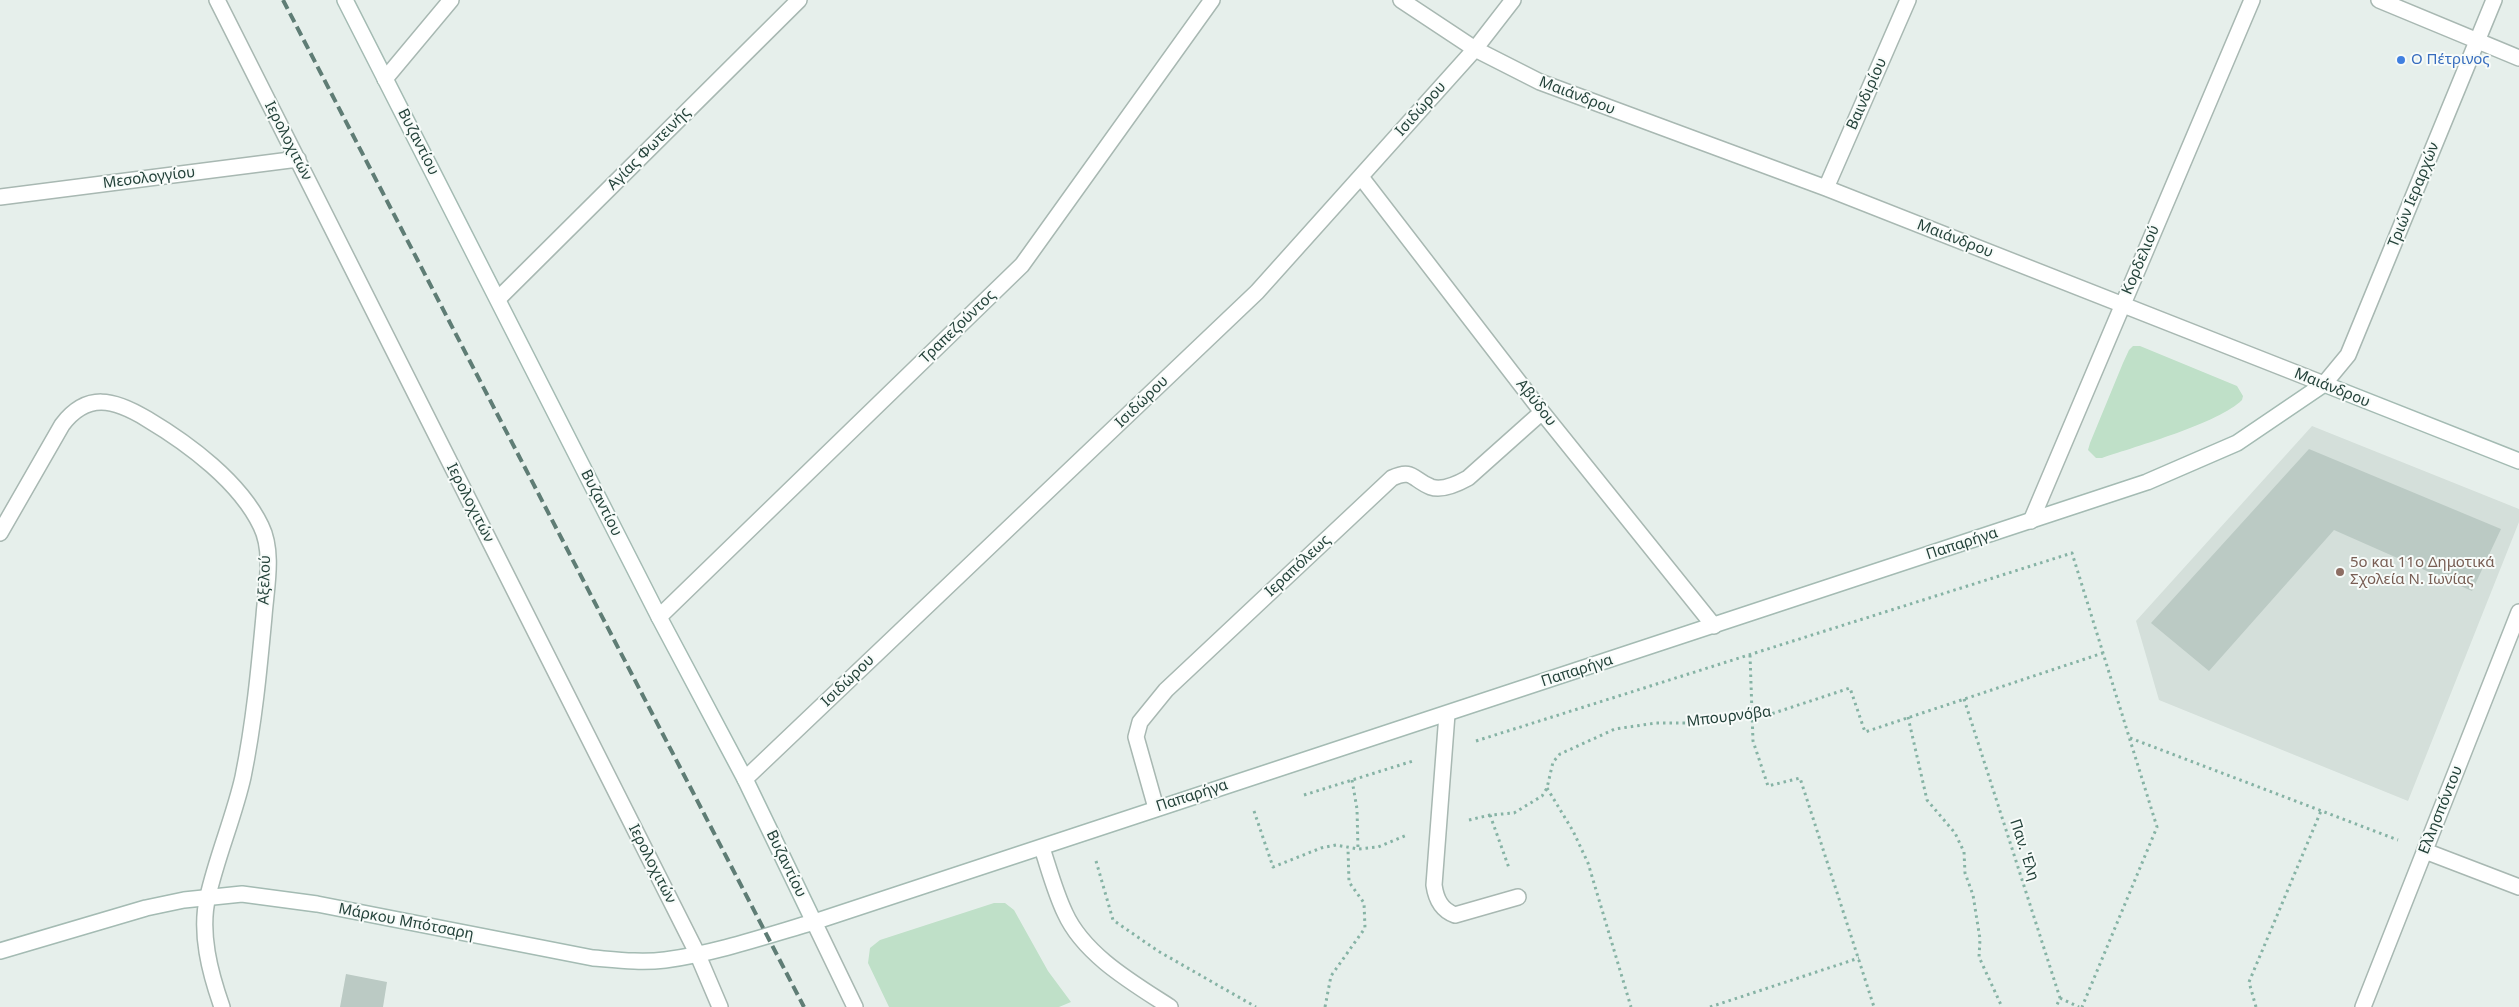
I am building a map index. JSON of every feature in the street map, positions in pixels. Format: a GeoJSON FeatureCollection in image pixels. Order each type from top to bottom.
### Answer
{"type":"FeatureCollection","features":[{"type":"Feature","properties":{"kind":"street","name":"Ιερολοχιτών"},"geometry":{"type":"LineString","coordinates":[[216,0],[298,159],[697,953],[720,1007]]}},
{"type":"Feature","properties":{"kind":"street","name":"Βυζαντίου"},"geometry":{"type":"LineString","coordinates":[[345,0],[659,617],[744,779],[855,1007]]}},
{"type":"Feature","properties":{"kind":"street"},"geometry":{"type":"LineString","coordinates":[[385,79],[451,0]]}},
{"type":"Feature","properties":{"kind":"street","name":"Αγίας Φωτεινής"},"geometry":{"type":"LineString","coordinates":[[498,298],[799,0]]}},
{"type":"Feature","properties":{"kind":"street","name":"Τραπεζούντος"},"geometry":{"type":"LineString","coordinates":[[659,617],[1022,265],[1212,0]]}},
{"type":"Feature","properties":{"kind":"street","name":"Μαιάνδρου"},"geometry":{"type":"LineString","coordinates":[[1401,0],[1475,49],[1540,82],[1826,188],[2519,461]]}},
{"type":"Feature","properties":{"kind":"street","name":"Ισιδώρου"},"geometry":{"type":"LineString","coordinates":[[744,779],[1257,292],[1475,49],[1513,0]]}},
{"type":"Feature","properties":{"kind":"street","name":"Βαινδιρίου"},"geometry":{"type":"LineString","coordinates":[[1826,188],[1908,0]]}},
{"type":"Feature","properties":{"kind":"street","name":"Κορδελιού"},"geometry":{"type":"LineString","coordinates":[[2031,521],[2252,0]]}},
{"type":"Feature","properties":{"kind":"street"},"geometry":{"type":"LineString","coordinates":[[2379,0],[2519,58]]}},
{"type":"Feature","properties":{"kind":"street","name":"Τριών Ιεραρχών"},"geometry":{"type":"LineString","coordinates":[[2324,384],[2348,355],[2494,0]]}},
{"type":"Feature","properties":{"kind":"street","name":"Μεσολογγίου"},"geometry":{"type":"LineString","coordinates":[[0,197],[298,159]]}},
{"type":"Feature","properties":{"kind":"street","name":"Αβύδου"},"geometry":{"type":"LineString","coordinates":[[1361,177],[1542,412],[1714,626]]}},
{"type":"Feature","properties":{"kind":"street","name":"Παπαρήγα"},"geometry":{"type":"LineString","coordinates":[[814,922],[2147,482],[2229,447],[2324,384]]}},
{"type":"Feature","properties":{"kind":"street","name":"Αξελού"},"geometry":{"type":"LineString","coordinates":[[0,533],[70,414],[84,404],[99,402],[108,403],[137,413],[209,463],[239,494],[259,522],[265,540],[268,563],[254,714],[239,791],[207,897],[205,936],[214,981],[222,1007]]}},
{"type":"Feature","properties":{"kind":"street","name":"Ιεραπόλεως"},"geometry":{"type":"LineString","coordinates":[[1156,808],[1136,737],[1140,722],[1166,690],[1392,478],[1401,474],[1410,474],[1430,487],[1438,488],[1460,482],[1468,478],[1542,412]]}},
{"type":"Feature","properties":{"kind":"street","name":"Ελλησπόντου"},"geometry":{"type":"LineString","coordinates":[[2363,1007],[2519,612]]}},
{"type":"Feature","properties":{"kind":"street"},"geometry":{"type":"LineString","coordinates":[[1447,714],[1434,885],[1439,903],[1455,915],[1461,915],[1518,896]]}},
{"type":"Feature","properties":{"kind":"street"},"geometry":{"type":"LineString","coordinates":[[1042,848],[1065,914],[1076,932],[1103,960],[1170,1007]]}},
{"type":"Feature","properties":{"kind":"street"},"geometry":{"type":"LineString","coordinates":[[2425,851],[2519,887]]}},
{"type":"Feature","properties":{"kind":"street","name":"Μάρκου Μπότσαρη"},"geometry":{"type":"LineString","coordinates":[[0,951],[146,908],[207,897],[242,894],[286,898],[602,959],[666,960],[814,922]]}},
{"type":"Feature","properties":{"kind":"path"},"geometry":{"type":"LineString","coordinates":[[1299,797],[2072,553],[2157,827],[2081,1007],[2060,998],[2056,1007]]}},
{"type":"Feature","properties":{"kind":"path","name":"Μπουρνόβα"},"geometry":{"type":"LineString","coordinates":[[1547,788],[1553,762],[1560,754],[1615,729],[1656,723],[1691,723],[1751,712],[1771,714],[1850,688],[1865,732],[2103,652]]}},
{"type":"Feature","properties":{"kind":"path"},"geometry":{"type":"LineString","coordinates":[[1750,655],[1753,741],[1768,786],[1800,778],[1874,1007]]}},
{"type":"Feature","properties":{"kind":"path","name":"Παν. 'Ελη"},"geometry":{"type":"LineString","coordinates":[[1964,699],[2060,998]]}},
{"type":"Feature","properties":{"kind":"path"},"geometry":{"type":"LineString","coordinates":[[1908,718],[1927,800],[1955,833],[1964,852],[1965,873],[1973,895],[1980,939],[1979,957],[2002,1007]]}},
{"type":"Feature","properties":{"kind":"path"},"geometry":{"type":"LineString","coordinates":[[2130,738],[2425,851]]}},
{"type":"Feature","properties":{"kind":"path"},"geometry":{"type":"LineString","coordinates":[[1352,780],[1357,809],[1358,849]]}},
{"type":"Feature","properties":{"kind":"path"},"geometry":{"type":"LineString","coordinates":[[1254,811],[1273,867],[1321,848],[1336,845],[1348,849],[1378,847],[1417,831],[1490,815],[1514,813],[1542,796],[1547,788],[1572,830],[1588,863],[1631,1007]]}},
{"type":"Feature","properties":{"kind":"path"},"geometry":{"type":"LineString","coordinates":[[1245,814],[1263,808]]}},
{"type":"Feature","properties":{"kind":"path"},"geometry":{"type":"LineString","coordinates":[[2256,1007],[2249,982],[2321,811]]}},
{"type":"Feature","properties":{"kind":"path"},"geometry":{"type":"LineString","coordinates":[[1490,815],[1518,896]]}},
{"type":"Feature","properties":{"kind":"path"},"geometry":{"type":"LineString","coordinates":[[1325,1007],[1331,976],[1365,928],[1364,903],[1349,882],[1348,849]]}},
{"type":"Feature","properties":{"kind":"path"},"geometry":{"type":"LineString","coordinates":[[1105,858],[1096,861],[1113,920],[1158,951],[1256,1007]]}},
{"type":"Feature","properties":{"kind":"path"},"geometry":{"type":"LineString","coordinates":[[1710,1007],[1859,958]]}},
{"type":"Feature","properties":{"kind":"shaded area","name":"5ο και 11ο Δημοτικά Σχολεία Ν. Ιωνίας"},"geometry":{"type":"Polygon","coordinates":[[[2312,426],[2519,509],[2519,522],[2408,801],[2159,700],[2136,621],[2312,426]]]}},
{"type":"Feature","properties":{"kind":"green space"},"geometry":{"type":"Polygon","coordinates":[[[2133,346],[2140,346],[2237,386],[2243,396],[2242,400],[2231,409],[2197,425],[2102,458],[2096,458],[2088,450],[2090,443],[2123,363],[2133,346]]]}},
{"type":"Feature","properties":{"kind":"green space"},"geometry":{"type":"Polygon","coordinates":[[[994,903],[1005,903],[1014,910],[1048,971],[1071,1002],[1059,1007],[889,1007],[868,963],[870,948],[880,940],[994,903]]]}},
{"type":"Feature","properties":{"kind":"building"},"geometry":{"type":"Polygon","coordinates":[[[2309,449],[2501,529],[2472,591],[2334,530],[2209,671],[2151,623],[2309,449]]]}},
{"type":"Feature","properties":{"kind":"building"},"geometry":{"type":"Polygon","coordinates":[[[346,974],[387,982],[383,1007],[340,1007],[346,974]]]}},
{"type":"Feature","properties":{"kind":"railway"},"geometry":{"type":"LineString","coordinates":[[283,0],[804,1007]]}},
{"type":"Feature","properties":{"kind":"place","name":"Ο Πέτρινος"},"geometry":{"type":"Point","coordinates":[2401,60]}},
{"type":"Feature","properties":{"kind":"place","name":"5ο και 11ο Δημοτικά Σχολεία Ν. Ιωνίας"},"geometry":{"type":"Point","coordinates":[2340,572]}}]}
